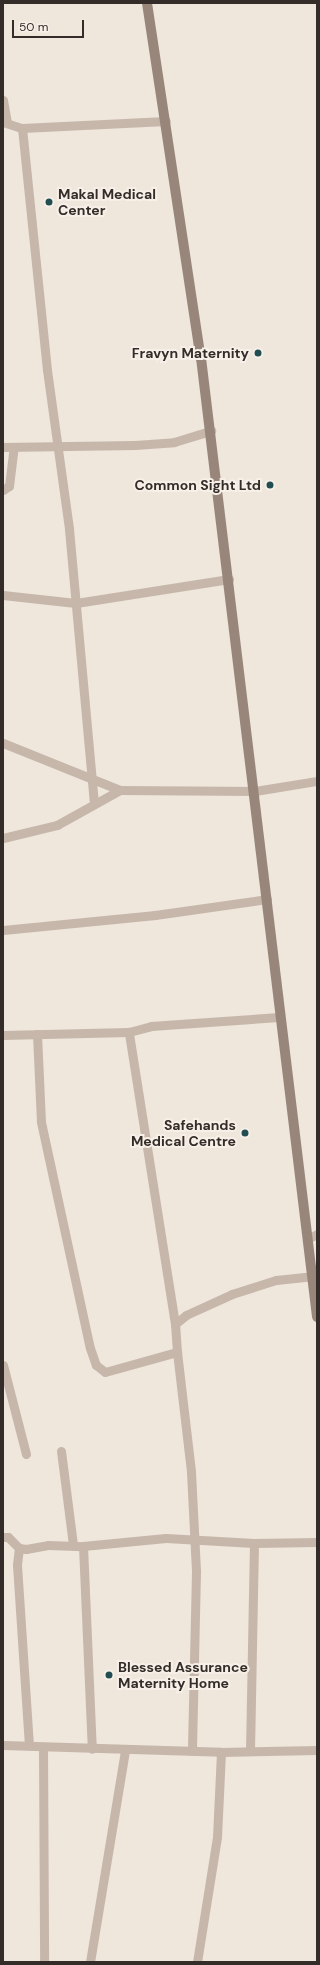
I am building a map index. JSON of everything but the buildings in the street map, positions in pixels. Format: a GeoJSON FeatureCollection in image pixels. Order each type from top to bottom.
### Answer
{"type":"FeatureCollection","features":[{"type":"Feature","properties":{"kind":"main road"},"geometry":{"type":"LineString","coordinates":[[147,3],[166,121],[211,431],[267,899],[279,1017],[313,1236],[312,1276],[317,1316]]}},
{"type":"Feature","properties":{"kind":"street"},"geometry":{"type":"LineString","coordinates":[[3,100],[5,122],[22,128],[166,121]]}},
{"type":"Feature","properties":{"kind":"street"},"geometry":{"type":"LineString","coordinates":[[22,128],[48,370],[76,603],[93,778],[94,804]]}},
{"type":"Feature","properties":{"kind":"street"},"geometry":{"type":"LineString","coordinates":[[3,447],[174,442],[211,431]]}},
{"type":"Feature","properties":{"kind":"street"},"geometry":{"type":"LineString","coordinates":[[3,490],[9,486],[14,447]]}},
{"type":"Feature","properties":{"kind":"street"},"geometry":{"type":"LineString","coordinates":[[3,595],[76,603],[229,579]]}},
{"type":"Feature","properties":{"kind":"street"},"geometry":{"type":"LineString","coordinates":[[3,743],[120,790],[254,791],[317,781]]}},
{"type":"Feature","properties":{"kind":"street"},"geometry":{"type":"LineString","coordinates":[[3,838],[57,825],[120,790]]}},
{"type":"Feature","properties":{"kind":"street"},"geometry":{"type":"LineString","coordinates":[[3,930],[155,915],[267,899]]}},
{"type":"Feature","properties":{"kind":"street"},"geometry":{"type":"LineString","coordinates":[[3,1035],[128,1032],[151,1026],[279,1017]]}},
{"type":"Feature","properties":{"kind":"street"},"geometry":{"type":"LineString","coordinates":[[128,1032],[176,1324],[177,1352],[191,1472],[196,1572],[192,1751]]}},
{"type":"Feature","properties":{"kind":"street"},"geometry":{"type":"LineString","coordinates":[[37,1034],[41,1122],[79,1302],[96,1365],[105,1372],[177,1352]]}},
{"type":"Feature","properties":{"kind":"street"},"geometry":{"type":"LineString","coordinates":[[176,1324],[186,1315],[232,1294],[276,1280],[312,1276]]}},
{"type":"Feature","properties":{"kind":"street"},"geometry":{"type":"LineString","coordinates":[[3,1365],[26,1454]]}},
{"type":"Feature","properties":{"kind":"street"},"geometry":{"type":"LineString","coordinates":[[61,1451],[78,1546],[92,1748]]}},
{"type":"Feature","properties":{"kind":"street"},"geometry":{"type":"LineString","coordinates":[[3,1537],[8,1537],[19,1548],[78,1546],[166,1538],[254,1543],[317,1542]]}},
{"type":"Feature","properties":{"kind":"street"},"geometry":{"type":"LineString","coordinates":[[250,1751],[254,1543]]}},
{"type":"Feature","properties":{"kind":"street"},"geometry":{"type":"LineString","coordinates":[[19,1548],[17,1565],[29,1746]]}},
{"type":"Feature","properties":{"kind":"street"},"geometry":{"type":"LineString","coordinates":[[3,1745],[221,1752],[317,1750]]}},
{"type":"Feature","properties":{"kind":"street"},"geometry":{"type":"LineString","coordinates":[[43,1747],[44,1962]]}},
{"type":"Feature","properties":{"kind":"street"},"geometry":{"type":"LineString","coordinates":[[90,1962],[125,1750]]}},
{"type":"Feature","properties":{"kind":"street"},"geometry":{"type":"LineString","coordinates":[[199,1962],[217,1837],[221,1752]]}},
{"type":"Feature","properties":{"kind":"place","name":"Makal Medical Center"},"geometry":{"type":"Point","coordinates":[49,202]}},
{"type":"Feature","properties":{"kind":"place","name":"Fravyn Maternity"},"geometry":{"type":"Point","coordinates":[258,353]}},
{"type":"Feature","properties":{"kind":"place","name":"Common Sight Ltd"},"geometry":{"type":"Point","coordinates":[270,485]}},
{"type":"Feature","properties":{"kind":"place","name":"Safehands Medical Centre"},"geometry":{"type":"Point","coordinates":[245,1133]}},
{"type":"Feature","properties":{"kind":"place","name":"Blessed Assurance Maternity Home"},"geometry":{"type":"Point","coordinates":[109,1675]}}]}
